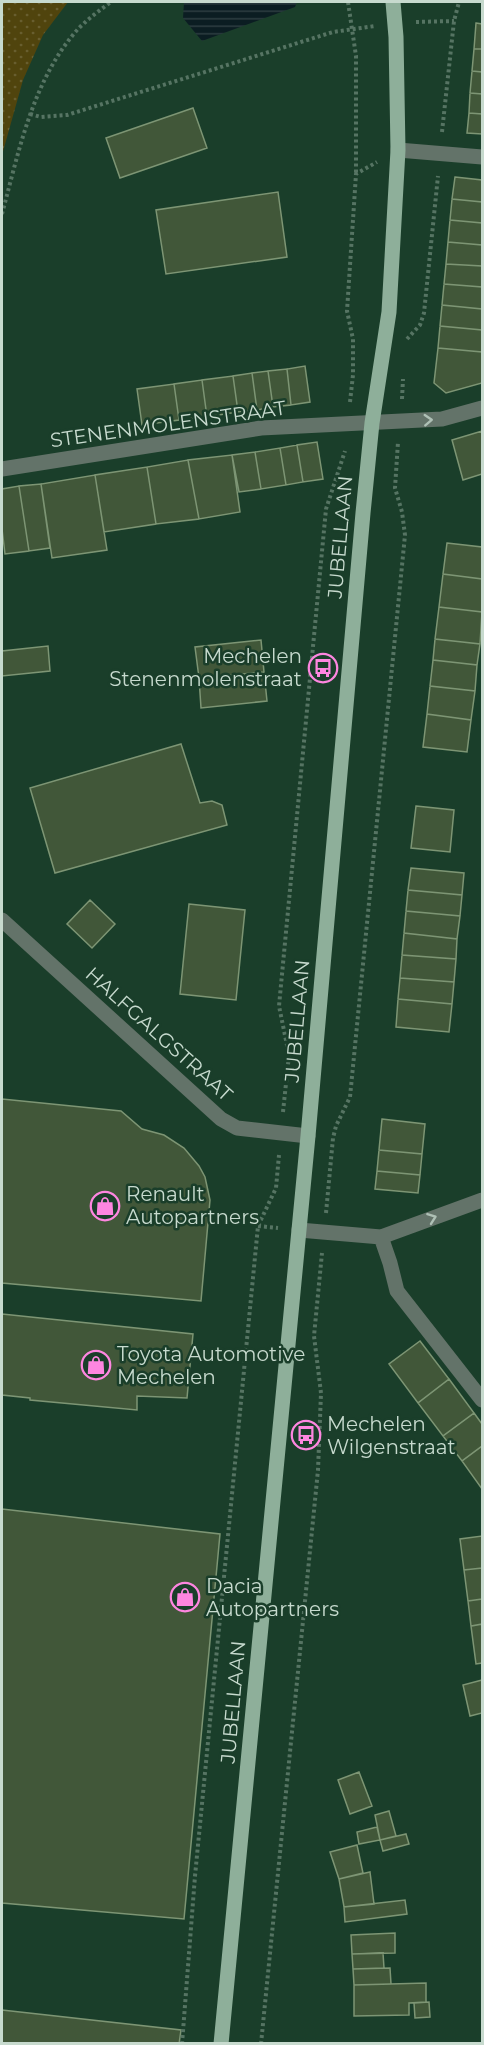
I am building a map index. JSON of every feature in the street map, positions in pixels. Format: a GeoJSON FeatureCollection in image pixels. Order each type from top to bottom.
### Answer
{"type":"FeatureCollection","features":[{"type":"Feature","properties":{"kind":"main road","name":"JUBELLAAN"},"geometry":{"type":"LineString","coordinates":[[221,2043],[308,1136],[372,423],[389,312],[398,150],[396,37],[393,2]]}},
{"type":"Feature","properties":{"kind":"street"},"geometry":{"type":"LineString","coordinates":[[398,150],[483,157]]}},
{"type":"Feature","properties":{"kind":"street","name":"STENENMOLENSTRAAT"},"geometry":{"type":"LineString","coordinates":[[2,469],[261,428],[442,419],[483,408]]}},
{"type":"Feature","properties":{"kind":"street","name":"HALFGALGSTRAAT"},"geometry":{"type":"LineString","coordinates":[[2,920],[221,1119],[237,1128],[308,1136]]}},
{"type":"Feature","properties":{"kind":"street"},"geometry":{"type":"LineString","coordinates":[[298,1230],[381,1237],[483,1200]]}},
{"type":"Feature","properties":{"kind":"street"},"geometry":{"type":"LineString","coordinates":[[381,1237],[397,1291],[483,1400]]}},
{"type":"Feature","properties":{"kind":"path"},"geometry":{"type":"LineString","coordinates":[[2,214],[30,114],[49,71],[72,38],[111,2]]}},
{"type":"Feature","properties":{"kind":"path"},"geometry":{"type":"LineString","coordinates":[[182,2043],[196,1864],[258,1226],[276,1188],[289,1055],[279,1006],[326,510],[345,452],[353,375],[353,339],[348,311],[356,174],[356,56],[348,2]]}},
{"type":"Feature","properties":{"kind":"path"},"geometry":{"type":"LineString","coordinates":[[406,351],[407,339],[420,325],[424,313],[454,21],[459,2]]}},
{"type":"Feature","properties":{"kind":"path"},"geometry":{"type":"LineString","coordinates":[[30,114],[41,117],[67,115],[352,28]]}},
{"type":"Feature","properties":{"kind":"path"},"geometry":{"type":"LineString","coordinates":[[356,174],[398,150]]}},
{"type":"Feature","properties":{"kind":"path"},"geometry":{"type":"LineString","coordinates":[[261,2043],[318,1470],[321,1393],[314,1336],[333,1138],[336,1126],[350,1097],[405,535],[402,512],[395,488],[404,374]]}},
{"type":"Feature","properties":{"kind":"shaded area"},"geometry":{"type":"Polygon","coordinates":[[[2,2],[68,2],[43,35],[23,80],[2,155],[2,2]]]}},
{"type":"Feature","properties":{"kind":"shaded area"},"geometry":{"type":"Polygon","coordinates":[[[184,2],[297,2],[295,7],[202,41],[183,18],[184,2]]]}},
{"type":"Feature","properties":{"kind":"building"},"geometry":{"type":"Polygon","coordinates":[[[476,23],[482,24],[482,49],[474,49],[476,23]]]}},
{"type":"Feature","properties":{"kind":"building"},"geometry":{"type":"Polygon","coordinates":[[[474,49],[482,49],[482,72],[472,71],[474,49]]]}},
{"type":"Feature","properties":{"kind":"building"},"geometry":{"type":"Polygon","coordinates":[[[472,71],[482,72],[482,94],[470,93],[472,71]]]}},
{"type":"Feature","properties":{"kind":"building"},"geometry":{"type":"Polygon","coordinates":[[[470,93],[482,94],[482,114],[469,113],[470,93]]]}},
{"type":"Feature","properties":{"kind":"building"},"geometry":{"type":"Polygon","coordinates":[[[193,108],[207,148],[120,178],[106,138],[193,108]]]}},
{"type":"Feature","properties":{"kind":"building"},"geometry":{"type":"Polygon","coordinates":[[[469,113],[482,114],[482,134],[467,133],[469,113]]]}},
{"type":"Feature","properties":{"kind":"building"},"geometry":{"type":"Polygon","coordinates":[[[455,177],[482,180],[482,202],[452,199],[455,177]]]}},
{"type":"Feature","properties":{"kind":"building"},"geometry":{"type":"Polygon","coordinates":[[[278,192],[287,257],[166,274],[156,210],[278,192]]]}},
{"type":"Feature","properties":{"kind":"building"},"geometry":{"type":"Polygon","coordinates":[[[452,199],[482,202],[482,223],[450,220],[452,199]]]}},
{"type":"Feature","properties":{"kind":"building"},"geometry":{"type":"Polygon","coordinates":[[[450,220],[482,223],[482,245],[448,242],[450,220]]]}},
{"type":"Feature","properties":{"kind":"building"},"geometry":{"type":"Polygon","coordinates":[[[448,242],[482,245],[482,266],[446,264],[448,242]]]}},
{"type":"Feature","properties":{"kind":"building"},"geometry":{"type":"Polygon","coordinates":[[[446,264],[482,266],[482,287],[444,284],[446,264]]]}},
{"type":"Feature","properties":{"kind":"building"},"geometry":{"type":"Polygon","coordinates":[[[444,284],[482,287],[482,309],[442,305],[444,284]]]}},
{"type":"Feature","properties":{"kind":"building"},"geometry":{"type":"Polygon","coordinates":[[[442,305],[482,309],[482,330],[440,326],[442,305]]]}},
{"type":"Feature","properties":{"kind":"building"},"geometry":{"type":"Polygon","coordinates":[[[440,326],[482,330],[482,352],[438,348],[440,326]]]}},
{"type":"Feature","properties":{"kind":"building"},"geometry":{"type":"Polygon","coordinates":[[[438,348],[482,352],[482,383],[446,393],[434,383],[438,348]]]}},
{"type":"Feature","properties":{"kind":"building"},"geometry":{"type":"Polygon","coordinates":[[[305,366],[310,402],[291,405],[287,369],[305,366]]]}},
{"type":"Feature","properties":{"kind":"building"},"geometry":{"type":"Polygon","coordinates":[[[287,369],[291,405],[273,407],[268,371],[287,369]]]}},
{"type":"Feature","properties":{"kind":"building"},"geometry":{"type":"Polygon","coordinates":[[[268,371],[273,407],[257,410],[252,373],[268,371]]]}},
{"type":"Feature","properties":{"kind":"building"},"geometry":{"type":"Polygon","coordinates":[[[252,373],[257,410],[238,412],[233,376],[252,373]]]}},
{"type":"Feature","properties":{"kind":"building"},"geometry":{"type":"Polygon","coordinates":[[[233,376],[238,412],[207,417],[202,380],[233,376]]]}},
{"type":"Feature","properties":{"kind":"building"},"geometry":{"type":"Polygon","coordinates":[[[202,380],[207,417],[179,420],[174,384],[202,380]]]}},
{"type":"Feature","properties":{"kind":"building"},"geometry":{"type":"Polygon","coordinates":[[[174,384],[179,420],[142,425],[137,389],[174,384]]]}},
{"type":"Feature","properties":{"kind":"building"},"geometry":{"type":"Polygon","coordinates":[[[482,431],[482,474],[463,480],[452,440],[482,431]]]}},
{"type":"Feature","properties":{"kind":"building"},"geometry":{"type":"Polygon","coordinates":[[[317,442],[323,479],[303,482],[297,445],[317,442]]]}},
{"type":"Feature","properties":{"kind":"building"},"geometry":{"type":"Polygon","coordinates":[[[297,445],[303,482],[286,485],[280,448],[297,445]]]}},
{"type":"Feature","properties":{"kind":"building"},"geometry":{"type":"Polygon","coordinates":[[[280,448],[286,485],[261,489],[255,452],[280,448]]]}},
{"type":"Feature","properties":{"kind":"building"},"geometry":{"type":"Polygon","coordinates":[[[255,452],[261,489],[239,492],[232,455],[255,452]]]}},
{"type":"Feature","properties":{"kind":"building"},"geometry":{"type":"Polygon","coordinates":[[[232,455],[240,512],[199,519],[188,460],[232,455]]]}},
{"type":"Feature","properties":{"kind":"building"},"geometry":{"type":"Polygon","coordinates":[[[188,460],[199,519],[156,524],[147,467],[188,460]]]}},
{"type":"Feature","properties":{"kind":"building"},"geometry":{"type":"Polygon","coordinates":[[[147,467],[156,524],[104,532],[95,475],[147,467]]]}},
{"type":"Feature","properties":{"kind":"building"},"geometry":{"type":"Polygon","coordinates":[[[95,475],[107,550],[52,558],[41,484],[95,475]]]}},
{"type":"Feature","properties":{"kind":"building"},"geometry":{"type":"Polygon","coordinates":[[[41,484],[50,548],[29,551],[19,486],[41,484]]]}},
{"type":"Feature","properties":{"kind":"building"},"geometry":{"type":"Polygon","coordinates":[[[19,486],[29,551],[5,554],[2,529],[2,489],[19,486]]]}},
{"type":"Feature","properties":{"kind":"building"},"geometry":{"type":"Polygon","coordinates":[[[447,543],[482,547],[482,579],[443,574],[447,543]]]}},
{"type":"Feature","properties":{"kind":"building"},"geometry":{"type":"Polygon","coordinates":[[[443,574],[482,579],[482,612],[439,607],[443,574]]]}},
{"type":"Feature","properties":{"kind":"building"},"geometry":{"type":"Polygon","coordinates":[[[439,607],[482,612],[480,644],[435,639],[439,607]]]}},
{"type":"Feature","properties":{"kind":"building"},"geometry":{"type":"Polygon","coordinates":[[[435,639],[480,644],[477,665],[433,660],[435,639]]]}},
{"type":"Feature","properties":{"kind":"building"},"geometry":{"type":"Polygon","coordinates":[[[261,640],[264,672],[199,678],[195,647],[261,640]]]}},
{"type":"Feature","properties":{"kind":"building"},"geometry":{"type":"Polygon","coordinates":[[[48,646],[50,671],[2,676],[2,651],[48,646]]]}},
{"type":"Feature","properties":{"kind":"building"},"geometry":{"type":"Polygon","coordinates":[[[433,660],[477,665],[475,691],[430,686],[433,660]]]}},
{"type":"Feature","properties":{"kind":"building"},"geometry":{"type":"Polygon","coordinates":[[[264,672],[267,701],[201,708],[199,678],[264,672]]]}},
{"type":"Feature","properties":{"kind":"building"},"geometry":{"type":"Polygon","coordinates":[[[430,686],[475,691],[471,720],[427,714],[430,686]]]}},
{"type":"Feature","properties":{"kind":"building"},"geometry":{"type":"Polygon","coordinates":[[[427,714],[471,720],[467,752],[423,747],[427,714]]]}},
{"type":"Feature","properties":{"kind":"building"},"geometry":{"type":"Polygon","coordinates":[[[181,744],[200,803],[212,801],[222,805],[227,825],[55,873],[30,788],[181,744]]]}},
{"type":"Feature","properties":{"kind":"building"},"geometry":{"type":"Polygon","coordinates":[[[416,806],[454,810],[450,852],[411,848],[416,806]]]}},
{"type":"Feature","properties":{"kind":"building"},"geometry":{"type":"Polygon","coordinates":[[[411,868],[464,873],[462,895],[408,890],[411,868]]]}},
{"type":"Feature","properties":{"kind":"building"},"geometry":{"type":"Polygon","coordinates":[[[408,890],[462,895],[460,916],[406,911],[408,890]]]}},
{"type":"Feature","properties":{"kind":"building"},"geometry":{"type":"Polygon","coordinates":[[[90,900],[115,924],[92,948],[67,924],[90,900]]]}},
{"type":"Feature","properties":{"kind":"building"},"geometry":{"type":"Polygon","coordinates":[[[189,904],[245,910],[236,1000],[180,994],[189,904]]]}},
{"type":"Feature","properties":{"kind":"building"},"geometry":{"type":"Polygon","coordinates":[[[406,911],[460,916],[457,939],[404,933],[406,911]]]}},
{"type":"Feature","properties":{"kind":"building"},"geometry":{"type":"Polygon","coordinates":[[[404,933],[457,939],[456,959],[402,955],[404,933]]]}},
{"type":"Feature","properties":{"kind":"building"},"geometry":{"type":"Polygon","coordinates":[[[402,955],[456,959],[454,982],[400,978],[402,955]]]}},
{"type":"Feature","properties":{"kind":"building"},"geometry":{"type":"Polygon","coordinates":[[[400,978],[454,982],[452,1004],[398,999],[400,978]]]}},
{"type":"Feature","properties":{"kind":"building"},"geometry":{"type":"Polygon","coordinates":[[[398,999],[452,1004],[449,1032],[396,1027],[398,999]]]}},
{"type":"Feature","properties":{"kind":"building","name":"Renault Autopartners"},"geometry":{"type":"Polygon","coordinates":[[[2,1099],[121,1111],[142,1129],[164,1135],[184,1148],[205,1177],[210,1200],[201,1301],[2,1283],[2,1099]]]}},
{"type":"Feature","properties":{"kind":"building"},"geometry":{"type":"Polygon","coordinates":[[[382,1119],[425,1124],[422,1154],[379,1150],[382,1119]]]}},
{"type":"Feature","properties":{"kind":"building"},"geometry":{"type":"Polygon","coordinates":[[[379,1150],[422,1154],[420,1175],[377,1171],[379,1150]]]}},
{"type":"Feature","properties":{"kind":"building"},"geometry":{"type":"Polygon","coordinates":[[[377,1171],[420,1175],[418,1193],[375,1189],[377,1171]]]}},
{"type":"Feature","properties":{"kind":"building","name":"Toyota Automotive Mechelen"},"geometry":{"type":"Polygon","coordinates":[[[2,1314],[193,1334],[187,1398],[137,1396],[137,1410],[30,1400],[30,1398],[2,1395],[2,1314]]]}},
{"type":"Feature","properties":{"kind":"building"},"geometry":{"type":"Polygon","coordinates":[[[420,1341],[449,1379],[418,1403],[389,1364],[420,1341]]]}},
{"type":"Feature","properties":{"kind":"building"},"geometry":{"type":"Polygon","coordinates":[[[449,1379],[474,1413],[443,1436],[418,1403],[449,1379]]]}},
{"type":"Feature","properties":{"kind":"building"},"geometry":{"type":"Polygon","coordinates":[[[474,1413],[482,1424],[482,1446],[462,1461],[443,1436],[474,1413]]]}},
{"type":"Feature","properties":{"kind":"building"},"geometry":{"type":"Polygon","coordinates":[[[482,1446],[482,1489],[462,1461],[482,1446]]]}},
{"type":"Feature","properties":{"kind":"building"},"geometry":{"type":"Polygon","coordinates":[[[2,1509],[220,1534],[184,1919],[2,1903],[2,1509]]]}},
{"type":"Feature","properties":{"kind":"building"},"geometry":{"type":"Polygon","coordinates":[[[482,1536],[482,1568],[464,1570],[460,1539],[482,1536]]]}},
{"type":"Feature","properties":{"kind":"building"},"geometry":{"type":"Polygon","coordinates":[[[482,1568],[482,1599],[468,1601],[464,1570],[482,1568]]]}},
{"type":"Feature","properties":{"kind":"building"},"geometry":{"type":"Polygon","coordinates":[[[482,1599],[482,1624],[471,1626],[468,1601],[482,1599]]]}},
{"type":"Feature","properties":{"kind":"building"},"geometry":{"type":"Polygon","coordinates":[[[482,1624],[482,1663],[476,1664],[471,1626],[482,1624]]]}},
{"type":"Feature","properties":{"kind":"building"},"geometry":{"type":"Polygon","coordinates":[[[482,1680],[482,1713],[470,1716],[463,1685],[482,1680]]]}},
{"type":"Feature","properties":{"kind":"building"},"geometry":{"type":"Polygon","coordinates":[[[359,1772],[372,1806],[350,1814],[338,1780],[359,1772]]]}},
{"type":"Feature","properties":{"kind":"building"},"geometry":{"type":"Polygon","coordinates":[[[389,1811],[396,1836],[380,1840],[375,1815],[389,1811]]]}},
{"type":"Feature","properties":{"kind":"building"},"geometry":{"type":"Polygon","coordinates":[[[377,1827],[380,1840],[359,1844],[357,1832],[377,1827]]]}},
{"type":"Feature","properties":{"kind":"building"},"geometry":{"type":"Polygon","coordinates":[[[406,1834],[409,1844],[383,1851],[380,1840],[406,1834]]]}},
{"type":"Feature","properties":{"kind":"building"},"geometry":{"type":"Polygon","coordinates":[[[357,1845],[363,1873],[339,1879],[330,1852],[357,1845]]]}},
{"type":"Feature","properties":{"kind":"building"},"geometry":{"type":"Polygon","coordinates":[[[370,1872],[374,1904],[344,1907],[339,1879],[370,1872]]]}},
{"type":"Feature","properties":{"kind":"building"},"geometry":{"type":"Polygon","coordinates":[[[405,1900],[407,1914],[345,1922],[344,1907],[405,1900]]]}},
{"type":"Feature","properties":{"kind":"building"},"geometry":{"type":"Polygon","coordinates":[[[395,1933],[395,1953],[352,1954],[351,1935],[395,1933]]]}},
{"type":"Feature","properties":{"kind":"building"},"geometry":{"type":"Polygon","coordinates":[[[383,1953],[384,1968],[353,1969],[352,1954],[383,1953]]]}},
{"type":"Feature","properties":{"kind":"building"},"geometry":{"type":"Polygon","coordinates":[[[390,1968],[391,1984],[354,1985],[353,1969],[390,1968]]]}},
{"type":"Feature","properties":{"kind":"building"},"geometry":{"type":"Polygon","coordinates":[[[426,1983],[426,2002],[409,2003],[409,2015],[354,2016],[354,1985],[426,1983]]]}},
{"type":"Feature","properties":{"kind":"building"},"geometry":{"type":"Polygon","coordinates":[[[429,2002],[430,2017],[415,2018],[414,2003],[429,2002]]]}},
{"type":"Feature","properties":{"kind":"building"},"geometry":{"type":"Polygon","coordinates":[[[2,2010],[181,2030],[179,2044],[2,2044],[2,2010]]]}},
{"type":"Feature","properties":{"kind":"place","name":"Mechelen Stenenmolenstraat"},"geometry":{"type":"Point","coordinates":[323,668]}},
{"type":"Feature","properties":{"kind":"place","name":"Renault Autopartners"},"geometry":{"type":"Point","coordinates":[105,1206]}},
{"type":"Feature","properties":{"kind":"place","name":"Toyota Automotive Mechelen"},"geometry":{"type":"Point","coordinates":[96,1365]}},
{"type":"Feature","properties":{"kind":"place","name":"Mechelen Wilgenstraat"},"geometry":{"type":"Point","coordinates":[306,1435]}},
{"type":"Feature","properties":{"kind":"place","name":"Dacia Autopartners"},"geometry":{"type":"Point","coordinates":[185,1597]}}]}
